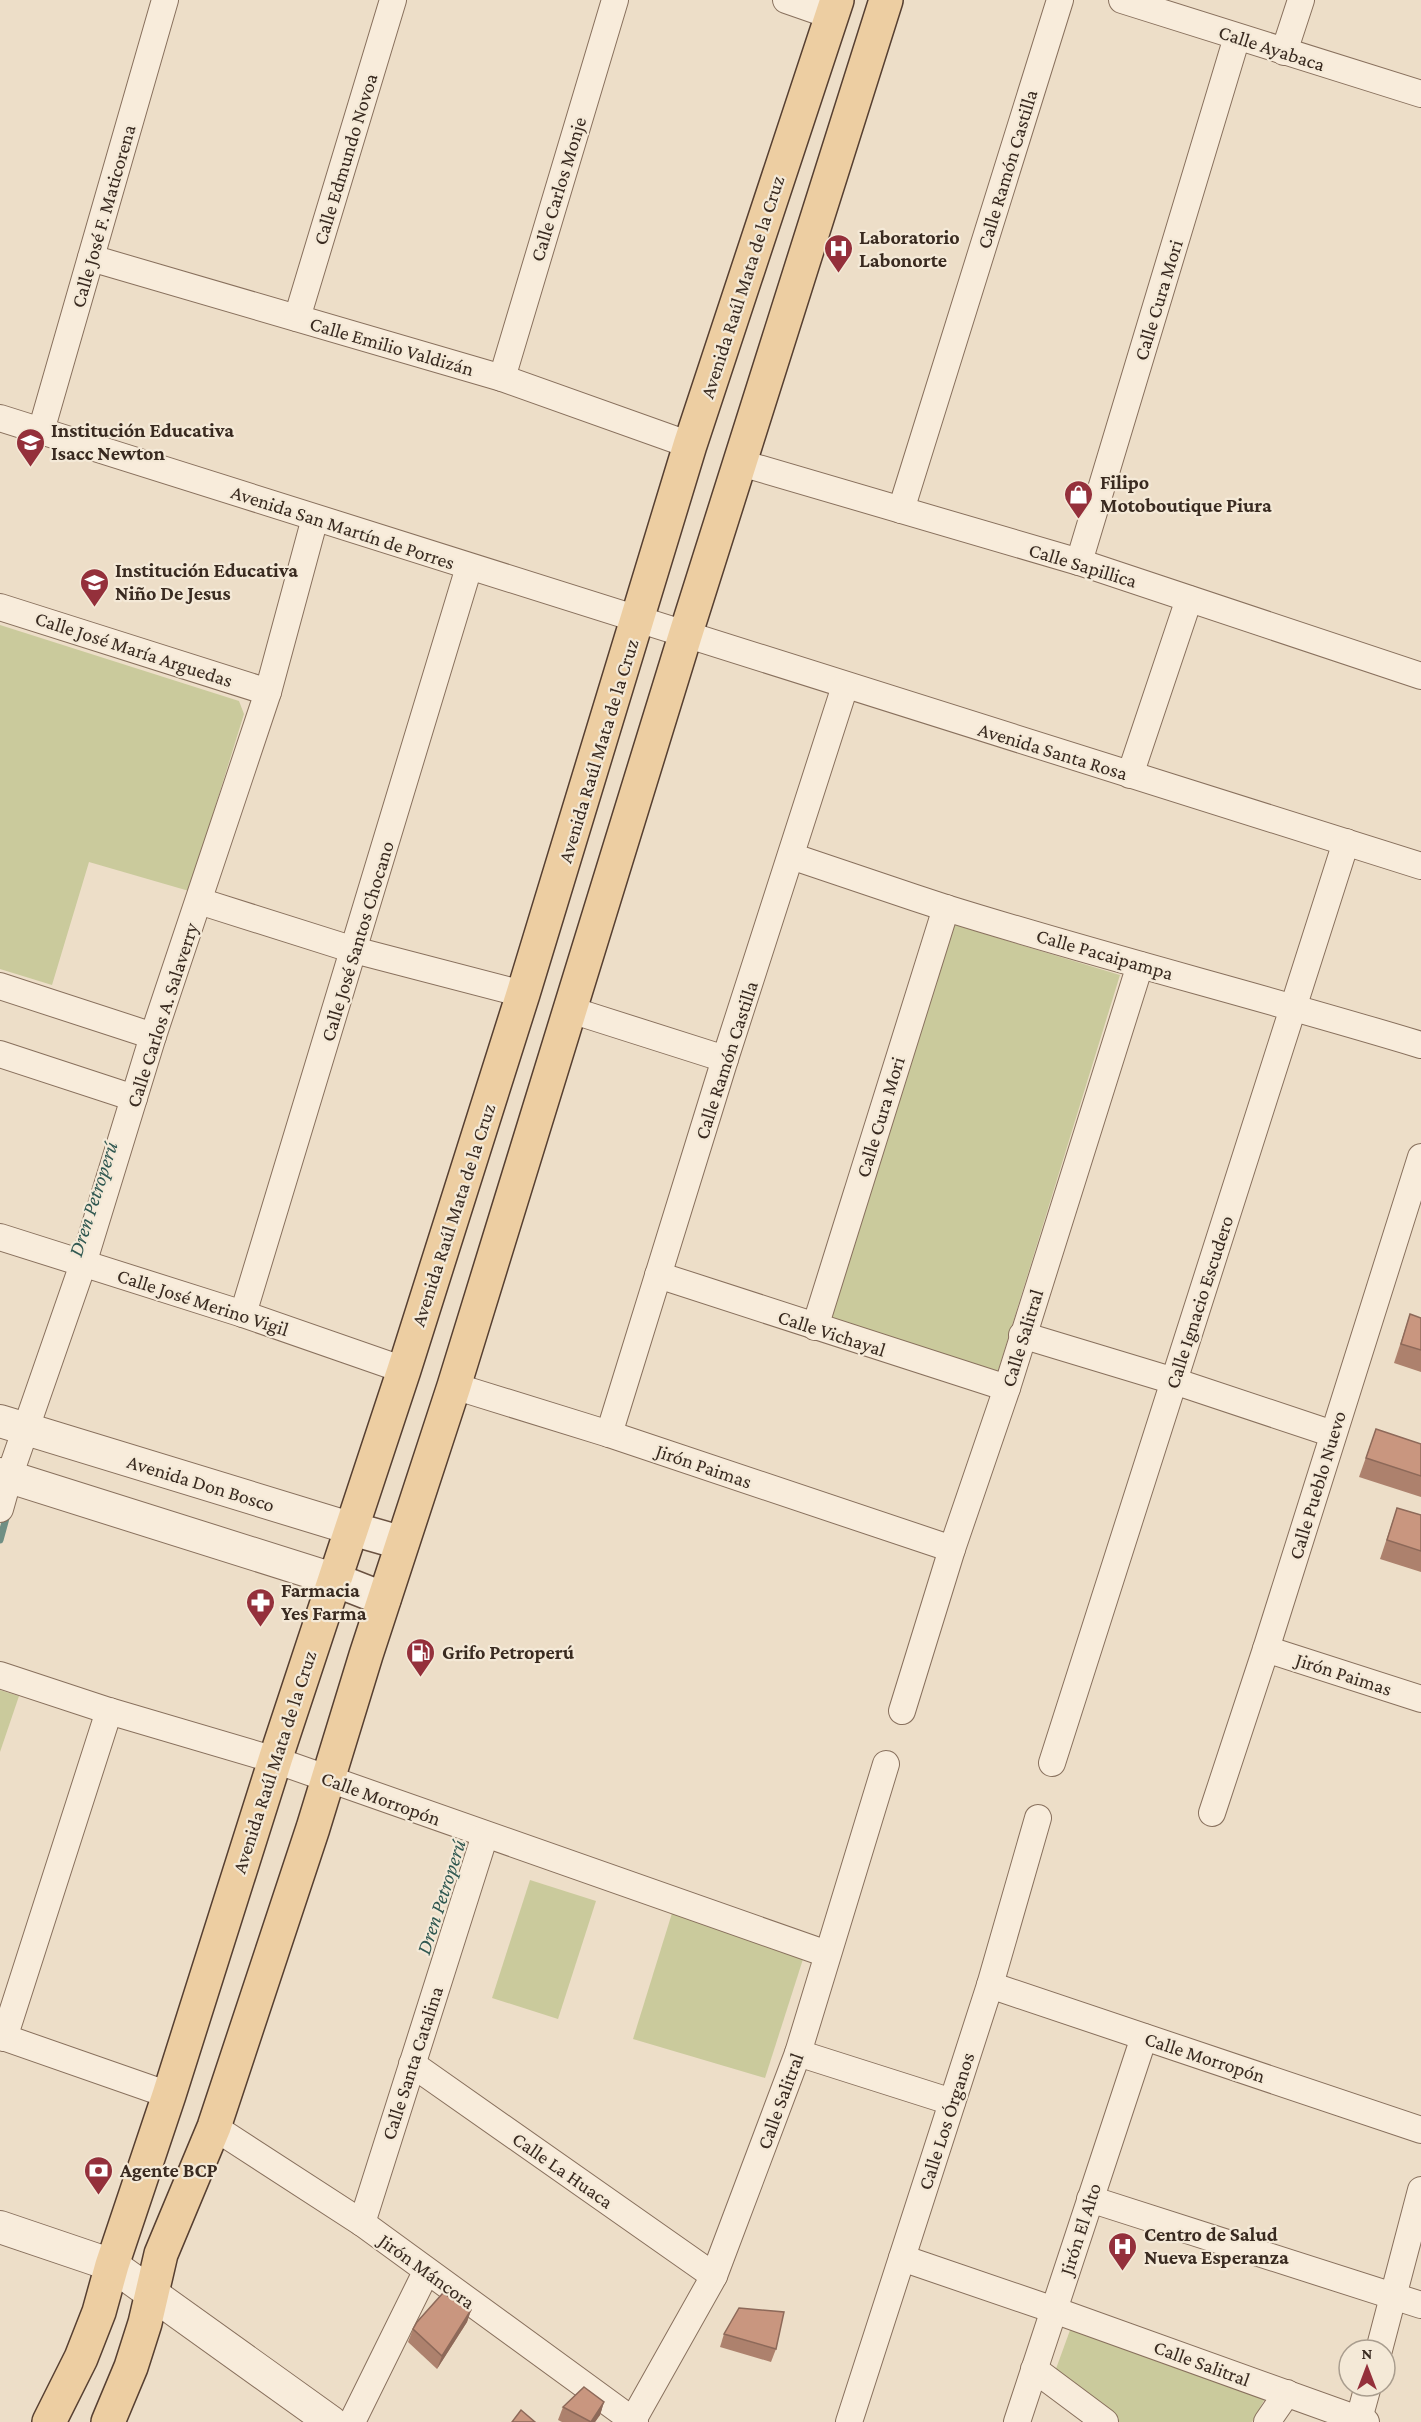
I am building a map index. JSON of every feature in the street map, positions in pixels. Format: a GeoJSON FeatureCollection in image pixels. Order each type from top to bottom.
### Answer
{"type":"FeatureCollection","features":[{"type":"Feature","properties":{"kind":"main road"},"geometry":{"type":"LineString","coordinates":[[108,2422],[131,2367],[145,2324],[150,2294],[161,2254],[214,2127],[314,1828],[327,1779],[454,1386],[685,636],[886,0]]}},
{"type":"Feature","properties":{"kind":"main road","name":"Avenida Raúl Mata de la Cruz"},"geometry":{"type":"LineString","coordinates":[[49,2422],[81,2358],[99,2312],[112,2265],[169,2095],[274,1761],[404,1370],[523,994],[690,445],[834,8]]}},
{"type":"Feature","properties":{"kind":"main road","name":"Avenida Don Bosco"},"geometry":{"type":"LineString","coordinates":[[353,1529],[402,1543]]}},
{"type":"Feature","properties":{"kind":"main road"},"geometry":{"type":"LineString","coordinates":[[333,1579],[384,1599]]}},
{"type":"Feature","properties":{"kind":"street","name":"Calle José F. Maticorena"},"geometry":{"type":"LineString","coordinates":[[41,431],[165,0]]}},
{"type":"Feature","properties":{"kind":"street","name":"Calle Edmundo Novoa"},"geometry":{"type":"LineString","coordinates":[[297,318],[393,0]]}},
{"type":"Feature","properties":{"kind":"street","name":"Calle Carlos Monje"},"geometry":{"type":"LineString","coordinates":[[502,378],[615,0]]}},
{"type":"Feature","properties":{"kind":"street"},"geometry":{"type":"LineString","coordinates":[[786,0],[834,8]]}},
{"type":"Feature","properties":{"kind":"street","name":"Calle Ramón Castilla"},"geometry":{"type":"LineString","coordinates":[[901,510],[1060,0]]}},
{"type":"Feature","properties":{"kind":"street","name":"Calle Ayabaca"},"geometry":{"type":"LineString","coordinates":[[1122,0],[1421,94]]}},
{"type":"Feature","properties":{"kind":"street"},"geometry":{"type":"LineString","coordinates":[[1284,52],[1301,0]]}},
{"type":"Feature","properties":{"kind":"street","name":"Calle Cura Mori"},"geometry":{"type":"LineString","coordinates":[[1079,562],[1237,37]]}},
{"type":"Feature","properties":{"kind":"street","name":"Calle Emilio Valdizán"},"geometry":{"type":"LineString","coordinates":[[91,258],[502,378],[690,445]]}},
{"type":"Feature","properties":{"kind":"street","name":"Avenida San Martín de Porres"},"geometry":{"type":"LineString","coordinates":[[0,418],[685,636]]}},
{"type":"Feature","properties":{"kind":"street","name":"Calle Sapillica"},"geometry":{"type":"LineString","coordinates":[[741,463],[1079,562],[1421,676]]}},
{"type":"Feature","properties":{"kind":"street","name":"Calle Carlos A. Salaverry"},"geometry":{"type":"LineString","coordinates":[[0,1509],[13,1425],[83,1264],[153,1036],[268,692],[315,518]]}},
{"type":"Feature","properties":{"kind":"street","name":"Calle José Santos Chocano"},"geometry":{"type":"LineString","coordinates":[[243,1314],[469,567]]}},
{"type":"Feature","properties":{"kind":"street"},"geometry":{"type":"LineString","coordinates":[[1130,775],[1189,599]]}},
{"type":"Feature","properties":{"kind":"street","name":"Calle José María Arguedas"},"geometry":{"type":"LineString","coordinates":[[0,607],[268,692]]}},
{"type":"Feature","properties":{"kind":"street","name":"Avenida Santa Rosa"},"geometry":{"type":"LineString","coordinates":[[685,636],[1421,866]]}},
{"type":"Feature","properties":{"kind":"street","name":"Calle Ramón Castilla"},"geometry":{"type":"LineString","coordinates":[[609,1434],[725,1059],[845,686]]}},
{"type":"Feature","properties":{"kind":"street","name":"Calle Ignacio Escudero"},"geometry":{"type":"LineString","coordinates":[[1052,1763],[1346,842]]}},
{"type":"Feature","properties":{"kind":"street","name":"Calle Pacaipampa"},"geometry":{"type":"LineString","coordinates":[[791,856],[946,908],[1140,965],[1294,1006],[1421,1045]]}},
{"type":"Feature","properties":{"kind":"street"},"geometry":{"type":"LineString","coordinates":[[199,901],[354,950],[523,994]]}},
{"type":"Feature","properties":{"kind":"street","name":"Calle Cura Mori"},"geometry":{"type":"LineString","coordinates":[[814,1327],[946,908]]}},
{"type":"Feature","properties":{"kind":"street","name":"Calle Salitral"},"geometry":{"type":"LineString","coordinates":[[902,1711],[952,1550],[1007,1388],[1140,965]]}},
{"type":"Feature","properties":{"kind":"street"},"geometry":{"type":"LineString","coordinates":[[0,987],[153,1036]]}},
{"type":"Feature","properties":{"kind":"street"},"geometry":{"type":"LineString","coordinates":[[571,1010],[725,1059]]}},
{"type":"Feature","properties":{"kind":"street"},"geometry":{"type":"LineString","coordinates":[[0,1054],[134,1098]]}},
{"type":"Feature","properties":{"kind":"street","name":"Calle Pueblo Nuevo"},"geometry":{"type":"LineString","coordinates":[[1212,1813],[1421,1157]]}},
{"type":"Feature","properties":{"kind":"street","name":"Calle José Merino Vigil"},"geometry":{"type":"LineString","coordinates":[[0,1237],[243,1314],[404,1370]]}},
{"type":"Feature","properties":{"kind":"street","name":"Calle Vichayal"},"geometry":{"type":"LineString","coordinates":[[658,1275],[1007,1388]]}},
{"type":"Feature","properties":{"kind":"street"},"geometry":{"type":"LineString","coordinates":[[1023,1335],[1174,1381],[1333,1434]]}},
{"type":"Feature","properties":{"kind":"street","name":"Jirón Paimas"},"geometry":{"type":"LineString","coordinates":[[454,1386],[609,1434],[952,1550]]}},
{"type":"Feature","properties":{"kind":"street","name":"Avenida Don Bosco"},"geometry":{"type":"LineString","coordinates":[[13,1425],[353,1529]]}},
{"type":"Feature","properties":{"kind":"street"},"geometry":{"type":"LineString","coordinates":[[5,1476],[333,1579]]}},
{"type":"Feature","properties":{"kind":"street","name":"Jirón Paimas"},"geometry":{"type":"LineString","coordinates":[[1266,1648],[1421,1699]]}},
{"type":"Feature","properties":{"kind":"street","name":"Calle Morropón"},"geometry":{"type":"LineString","coordinates":[[0,1675],[274,1761],[827,1954]]}},
{"type":"Feature","properties":{"kind":"street"},"geometry":{"type":"LineString","coordinates":[[109,1711],[2,2037],[169,2095]]}},
{"type":"Feature","properties":{"kind":"street","name":"Calle Salitral"},"geometry":{"type":"LineString","coordinates":[[634,2421],[714,2277],[798,2053],[886,1764]]}},
{"type":"Feature","properties":{"kind":"street","name":"Calle Los Órganos"},"geometry":{"type":"LineString","coordinates":[[849,2422],[990,1985],[1038,1818]]}},
{"type":"Feature","properties":{"kind":"street","name":"Calle Santa Catalina"},"geometry":{"type":"LineString","coordinates":[[362,2223],[485,1836]]}},
{"type":"Feature","properties":{"kind":"street","name":"Calle Morropón"},"geometry":{"type":"LineString","coordinates":[[990,1985],[1421,2130]]}},
{"type":"Feature","properties":{"kind":"street","name":"Jirón El Alto"},"geometry":{"type":"LineString","coordinates":[[1017,2422],[1144,2037]]}},
{"type":"Feature","properties":{"kind":"street"},"geometry":{"type":"LineString","coordinates":[[798,2053],[952,2102]]}},
{"type":"Feature","properties":{"kind":"street","name":"Calle La Huaca"},"geometry":{"type":"LineString","coordinates":[[412,2064],[714,2277]]}},
{"type":"Feature","properties":{"kind":"street","name":"Jirón Máncora"},"geometry":{"type":"LineString","coordinates":[[214,2127],[362,2223],[426,2272],[634,2421]]}},
{"type":"Feature","properties":{"kind":"street"},"geometry":{"type":"LineString","coordinates":[[1382,2338],[1421,2190]]}},
{"type":"Feature","properties":{"kind":"street"},"geometry":{"type":"LineString","coordinates":[[1090,2199],[1421,2305]]}},
{"type":"Feature","properties":{"kind":"street"},"geometry":{"type":"LineString","coordinates":[[0,2227],[112,2265],[331,2422]]}},
{"type":"Feature","properties":{"kind":"street","name":"Calle Salitral"},"geometry":{"type":"LineString","coordinates":[[902,2258],[1363,2420]]}},
{"type":"Feature","properties":{"kind":"street"},"geometry":{"type":"LineString","coordinates":[[352,2422],[426,2272]]}},
{"type":"Feature","properties":{"kind":"street"},"geometry":{"type":"LineString","coordinates":[[1034,2369],[1105,2422]]}},
{"type":"Feature","properties":{"kind":"street"},"geometry":{"type":"LineString","coordinates":[[1267,2422],[1287,2393]]}},
{"type":"Feature","properties":{"kind":"street"},"geometry":{"type":"LineString","coordinates":[[1363,2420],[1366,2398]]}},
{"type":"Feature","properties":{"kind":"green space"},"geometry":{"type":"Polygon","coordinates":[[[0,625],[239,701],[244,714],[189,891],[89,862],[52,985],[0,969],[0,625]]]}},
{"type":"Feature","properties":{"kind":"green space"},"geometry":{"type":"Polygon","coordinates":[[[952,924],[1120,975],[998,1371],[830,1318],[952,924]]]}},
{"type":"Feature","properties":{"kind":"green space"},"geometry":{"type":"Polygon","coordinates":[[[0,1690],[19,1696],[0,1752],[0,1690]]]}},
{"type":"Feature","properties":{"kind":"green space"},"geometry":{"type":"Polygon","coordinates":[[[530,1880],[596,1901],[558,2019],[492,1998],[530,1880]]]}},
{"type":"Feature","properties":{"kind":"green space"},"geometry":{"type":"Polygon","coordinates":[[[673,1910],[804,1956],[765,2078],[633,2039],[673,1910]]]}},
{"type":"Feature","properties":{"kind":"green space"},"geometry":{"type":"Polygon","coordinates":[[[1073,2322],[1266,2397],[1252,2422],[1115,2422],[1053,2377],[1073,2322]]]}},
{"type":"Feature","properties":{"kind":"building"},"geometry":{"type":"Polygon","coordinates":[[[1410,1314],[1421,1318],[1421,1350],[1401,1344],[1410,1314]]]}},
{"type":"Feature","properties":{"kind":"building"},"geometry":{"type":"Polygon","coordinates":[[[1376,1429],[1421,1444],[1421,1476],[1366,1458],[1376,1429]]]}},
{"type":"Feature","properties":{"kind":"building"},"geometry":{"type":"Polygon","coordinates":[[[1397,1508],[1421,1515],[1421,1551],[1387,1540],[1397,1508]]]}},
{"type":"Feature","properties":{"kind":"building"},"geometry":{"type":"Polygon","coordinates":[[[443,2293],[471,2310],[442,2356],[413,2329],[443,2293]]]}},
{"type":"Feature","properties":{"kind":"building"},"geometry":{"type":"Polygon","coordinates":[[[739,2308],[784,2312],[776,2349],[724,2334],[739,2308]]]}},
{"type":"Feature","properties":{"kind":"building"},"geometry":{"type":"Polygon","coordinates":[[[584,2387],[604,2402],[591,2422],[563,2407],[584,2387]]]}},
{"type":"Feature","properties":{"kind":"building"},"geometry":{"type":"Polygon","coordinates":[[[521,2410],[535,2422],[512,2422],[521,2410]]]}},
{"type":"Feature","properties":{"kind":"waterway","name":"Dren Petroperú"},"geometry":{"type":"LineString","coordinates":[[0,1540],[8,1511]]}},
{"type":"Feature","properties":{"kind":"place","name":"Laboratorio Labonorte"},"geometry":{"type":"Point","coordinates":[838,274]}},
{"type":"Feature","properties":{"kind":"place","name":"Institución Educativa Isacc Newton"},"geometry":{"type":"Point","coordinates":[30,468]}},
{"type":"Feature","properties":{"kind":"place","name":"Filipo Motoboutique Piura"},"geometry":{"type":"Point","coordinates":[1079,520]}},
{"type":"Feature","properties":{"kind":"place","name":"Institución Educativa Niño De Jesus"},"geometry":{"type":"Point","coordinates":[94,608]}},
{"type":"Feature","properties":{"kind":"place","name":"Farmacia Yes Farma"},"geometry":{"type":"Point","coordinates":[260,1628]}},
{"type":"Feature","properties":{"kind":"place","name":"Grifo Petroperú"},"geometry":{"type":"Point","coordinates":[421,1678]}},
{"type":"Feature","properties":{"kind":"place","name":"Agente BCP"},"geometry":{"type":"Point","coordinates":[99,2196]}},
{"type":"Feature","properties":{"kind":"place","name":"Centro de Salud Nueva Esperanza"},"geometry":{"type":"Point","coordinates":[1123,2272]}}]}
